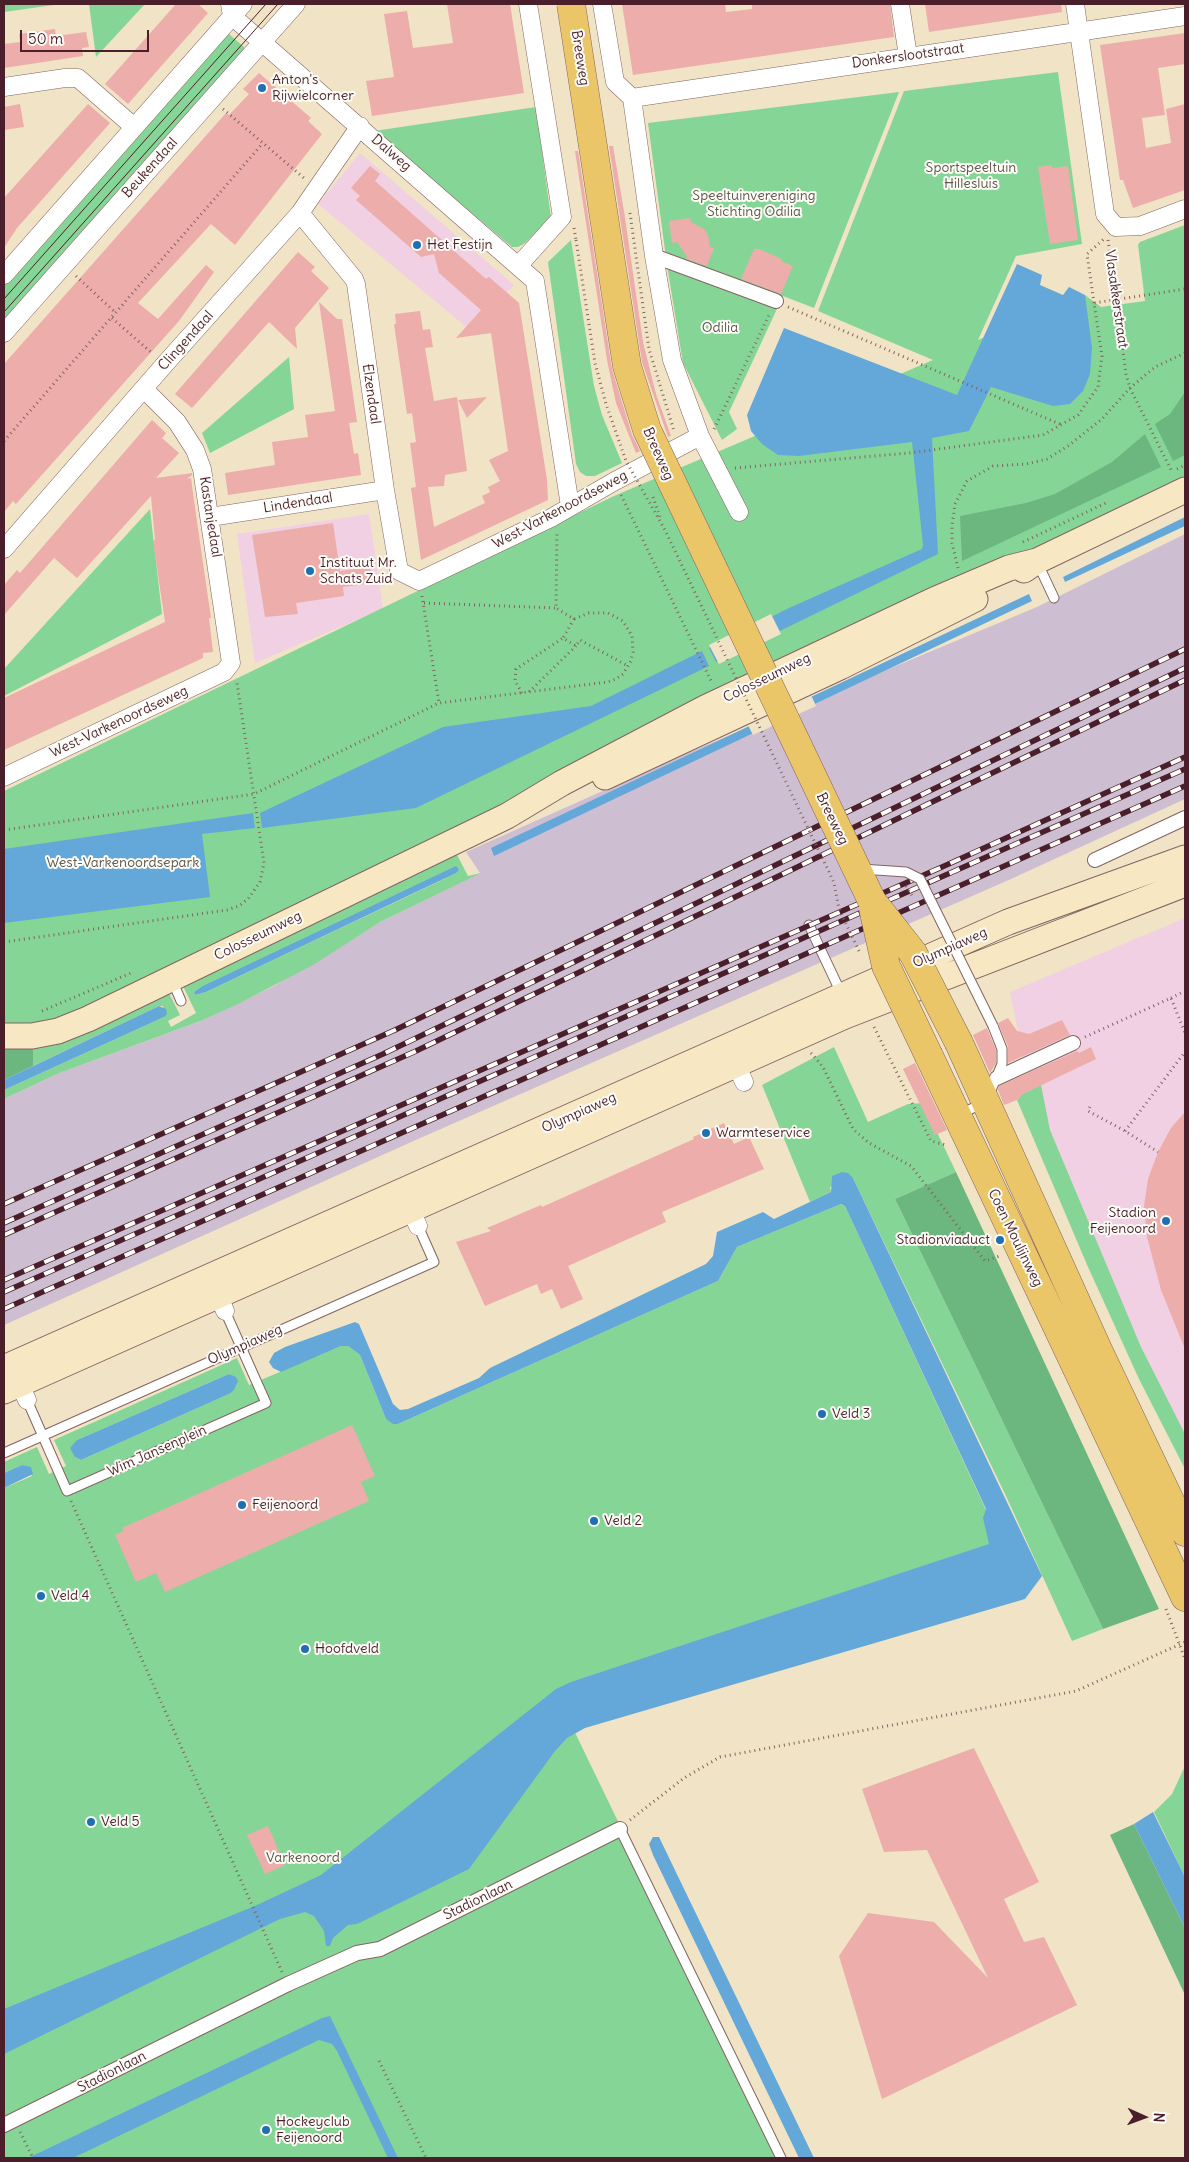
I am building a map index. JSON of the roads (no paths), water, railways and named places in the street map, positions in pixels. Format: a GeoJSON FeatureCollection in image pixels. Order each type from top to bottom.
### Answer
{"type":"FeatureCollection","features":[{"type":"Feature","properties":{"kind":"main road","name":"Breeweg"},"geometry":{"type":"LineString","coordinates":[[571,4],[620,326],[627,366],[639,407],[685,513],[856,869]]}},
{"type":"Feature","properties":{"kind":"main road","name":"Colosseumweg"},"geometry":{"type":"LineString","coordinates":[[4,1036],[32,1036],[58,1031],[88,1019],[507,816],[539,806],[670,748],[840,668],[984,594],[1037,561],[1179,481]]}},
{"type":"Feature","properties":{"kind":"main road","name":"Olympiaweg"},"geometry":{"type":"LineString","coordinates":[[736,1064],[842,995],[1008,922],[1185,858]]}},
{"type":"Feature","properties":{"kind":"main road","name":"Coen Moulijnweg"},"geometry":{"type":"LineString","coordinates":[[856,869],[872,901],[913,953],[959,1043],[992,1090],[1095,1343],[1185,1532]]}},
{"type":"Feature","properties":{"kind":"main road","name":"Olympiaweg"},"geometry":{"type":"LineString","coordinates":[[13,1381],[218,1294],[871,1006],[1185,884]]}},
{"type":"Feature","properties":{"kind":"main road","name":"Coen Moulijnweg"},"geometry":{"type":"LineString","coordinates":[[872,901],[886,966],[1185,1596]]}},
{"type":"Feature","properties":{"kind":"main road"},"geometry":{"type":"LineString","coordinates":[[1008,922],[1019,949]]}},
{"type":"Feature","properties":{"kind":"street","name":"Beukendaal"},"geometry":{"type":"LineString","coordinates":[[4,333],[296,4]]}},
{"type":"Feature","properties":{"kind":"street"},"geometry":{"type":"LineString","coordinates":[[528,4],[562,217],[519,265],[535,281],[570,506]]}},
{"type":"Feature","properties":{"kind":"street"},"geometry":{"type":"LineString","coordinates":[[602,4],[615,82],[632,98],[654,256],[672,360],[703,442],[739,512]]}},
{"type":"Feature","properties":{"kind":"street"},"geometry":{"type":"LineString","coordinates":[[900,4],[908,56]]}},
{"type":"Feature","properties":{"kind":"street"},"geometry":{"type":"LineString","coordinates":[[1075,4],[1105,214],[1116,227],[1140,226],[1185,209]]}},
{"type":"Feature","properties":{"kind":"street","name":"Dalweg"},"geometry":{"type":"LineString","coordinates":[[235,8],[262,42],[519,265]]}},
{"type":"Feature","properties":{"kind":"street"},"geometry":{"type":"LineString","coordinates":[[5,272],[134,127],[235,8]]}},
{"type":"Feature","properties":{"kind":"street","name":"Donkerslootstraat"},"geometry":{"type":"LineString","coordinates":[[632,98],[1185,16]]}},
{"type":"Feature","properties":{"kind":"street"},"geometry":{"type":"LineString","coordinates":[[4,87],[65,78],[78,78],[134,127]]}},
{"type":"Feature","properties":{"kind":"street","name":"Clingendaal"},"geometry":{"type":"LineString","coordinates":[[7,539],[300,214],[360,126]]}},
{"type":"Feature","properties":{"kind":"street","name":"Elzendaal"},"geometry":{"type":"LineString","coordinates":[[300,214],[354,279],[356,284],[385,490],[400,571],[419,581]]}},
{"type":"Feature","properties":{"kind":"street"},"geometry":{"type":"LineString","coordinates":[[654,256],[776,301]]}},
{"type":"Feature","properties":{"kind":"street","name":"Kastanjedaal"},"geometry":{"type":"LineString","coordinates":[[144,389],[177,422],[195,450],[202,469],[231,664]]}},
{"type":"Feature","properties":{"kind":"street","name":"West-Varkenoordseweg"},"geometry":{"type":"LineString","coordinates":[[419,581],[551,518],[615,481],[703,442]]}},
{"type":"Feature","properties":{"kind":"street","name":"Lindendaal"},"geometry":{"type":"LineString","coordinates":[[210,517],[385,490]]}},
{"type":"Feature","properties":{"kind":"street","name":"West-Varkenoordseweg"},"geometry":{"type":"LineString","coordinates":[[4,777],[224,672],[231,664]]}},
{"type":"Feature","properties":{"kind":"street"},"geometry":{"type":"LineString","coordinates":[[1095,860],[1185,818]]}},
{"type":"Feature","properties":{"kind":"street"},"geometry":{"type":"LineString","coordinates":[[992,1090],[1073,1043]]}},
{"type":"Feature","properties":{"kind":"street","name":"Stadionlaan"},"geometry":{"type":"LineString","coordinates":[[4,2125],[288,1984],[358,1953],[380,1949],[620,1829]]}},
{"type":"Feature","properties":{"kind":"lane"},"geometry":{"type":"LineString","coordinates":[[1037,561],[1054,598]]}},
{"type":"Feature","properties":{"kind":"lane"},"geometry":{"type":"LineString","coordinates":[[856,869],[906,872],[920,879],[993,1026],[1003,1056],[992,1090],[956,1116]]}},
{"type":"Feature","properties":{"kind":"lane"},"geometry":{"type":"LineString","coordinates":[[810,925],[842,995]]}},
{"type":"Feature","properties":{"kind":"lane"},"geometry":{"type":"LineString","coordinates":[[171,978],[181,1001]]}},
{"type":"Feature","properties":{"kind":"lane","name":"Olympiaweg"},"geometry":{"type":"LineString","coordinates":[[4,1452],[434,1262],[410,1209]]}},
{"type":"Feature","properties":{"kind":"lane","name":"Wim Jansenplein"},"geometry":{"type":"LineString","coordinates":[[42,1435],[67,1491],[266,1403],[218,1294]]}},
{"type":"Feature","properties":{"kind":"lane"},"geometry":{"type":"LineString","coordinates":[[13,1381],[42,1435]]}},
{"type":"Feature","properties":{"kind":"lane"},"geometry":{"type":"LineString","coordinates":[[620,1829],[782,2158]]}},
{"type":"Feature","properties":{"kind":"water"},"geometry":{"type":"Polygon","coordinates":[[[1017,264],[1042,275],[1040,285],[1063,295],[1069,287],[1085,295],[1092,348],[1090,374],[1083,391],[1070,404],[1053,406],[991,387],[969,431],[932,438],[938,554],[716,662],[709,648],[789,608],[922,549],[923,545],[912,442],[799,456],[778,455],[762,444],[751,431],[747,415],[784,328],[957,395],[1017,264]]]}},
{"type":"Feature","properties":{"kind":"water"},"geometry":{"type":"Polygon","coordinates":[[[1185,517],[1185,526],[1065,582],[1063,577],[1185,517]]]}},
{"type":"Feature","properties":{"kind":"water"},"geometry":{"type":"Polygon","coordinates":[[[1029,594],[1032,601],[494,856],[491,848],[1029,594]]]}},
{"type":"Feature","properties":{"kind":"water"},"geometry":{"type":"Polygon","coordinates":[[[702,651],[709,666],[416,808],[262,828],[260,813],[443,727],[591,706],[702,651]]]}},
{"type":"Feature","properties":{"kind":"water"},"geometry":{"type":"Polygon","coordinates":[[[253,813],[255,828],[202,834],[210,897],[4,923],[4,849],[253,813]]]}},
{"type":"Feature","properties":{"kind":"water"},"geometry":{"type":"Polygon","coordinates":[[[456,866],[459,870],[456,873],[206,992],[195,995],[194,992],[203,986],[456,866]]]}},
{"type":"Feature","properties":{"kind":"water"},"geometry":{"type":"Polygon","coordinates":[[[159,1006],[166,1009],[167,1014],[164,1017],[4,1090],[4,1080],[159,1006]]]}},
{"type":"Feature","properties":{"kind":"water"},"geometry":{"type":"Polygon","coordinates":[[[842,1172],[848,1173],[853,1178],[1042,1576],[1025,1599],[585,1728],[567,1738],[555,1751],[469,1869],[357,1924],[348,1925],[333,1938],[330,1946],[326,1946],[324,1931],[314,1916],[305,1912],[280,1919],[4,2054],[4,2009],[257,1905],[321,1875],[556,1689],[571,1682],[989,1544],[983,1518],[986,1509],[845,1206],[841,1204],[737,1247],[718,1281],[398,1424],[393,1424],[386,1419],[360,1355],[348,1346],[341,1346],[281,1372],[273,1368],[269,1362],[274,1353],[285,1347],[355,1322],[359,1324],[393,1404],[400,1410],[408,1409],[479,1378],[490,1368],[706,1264],[713,1256],[717,1232],[763,1212],[774,1219],[831,1192],[832,1176],[842,1172]]]}},
{"type":"Feature","properties":{"kind":"water"},"geometry":{"type":"Polygon","coordinates":[[[229,1374],[236,1377],[238,1381],[234,1390],[229,1394],[81,1460],[75,1457],[70,1448],[77,1440],[229,1374]]]}},
{"type":"Feature","properties":{"kind":"water"},"geometry":{"type":"Polygon","coordinates":[[[22,1465],[31,1467],[33,1474],[4,1488],[4,1473],[22,1465]]]}},
{"type":"Feature","properties":{"kind":"water"},"geometry":{"type":"Polygon","coordinates":[[[1153,1812],[1185,1877],[1185,1928],[1134,1824],[1153,1812]]]}},
{"type":"Feature","properties":{"kind":"water"},"geometry":{"type":"Polygon","coordinates":[[[653,1837],[659,1837],[814,2158],[799,2158],[653,1855],[649,1844],[653,1837]]]}},
{"type":"Feature","properties":{"kind":"water"},"geometry":{"type":"Polygon","coordinates":[[[330,2016],[398,2158],[388,2158],[337,2051],[332,2044],[319,2040],[73,2158],[28,2158],[322,2018],[330,2016]]]}},
{"type":"Feature","properties":{"kind":"tram line"},"geometry":{"type":"LineString","coordinates":[[4,299],[266,4]]}},
{"type":"Feature","properties":{"kind":"tram line"},"geometry":{"type":"LineString","coordinates":[[4,312],[278,4]]}},
{"type":"Feature","properties":{"kind":"railway"},"geometry":{"type":"LineString","coordinates":[[4,1204],[395,1030],[1185,649]]}},
{"type":"Feature","properties":{"kind":"railway"},"geometry":{"type":"LineString","coordinates":[[4,1223],[383,1054],[1185,668]]}},
{"type":"Feature","properties":{"kind":"railway"},"geometry":{"type":"LineString","coordinates":[[4,1235],[416,1051],[1185,680]]}},
{"type":"Feature","properties":{"kind":"railway"},"geometry":{"type":"LineString","coordinates":[[4,1280],[942,867],[1185,757]]}},
{"type":"Feature","properties":{"kind":"railway"},"geometry":{"type":"LineString","coordinates":[[4,1292],[1185,769]]}},
{"type":"Feature","properties":{"kind":"railway"},"geometry":{"type":"LineString","coordinates":[[4,1309],[1185,786]]}},
{"type":"Feature","properties":{"kind":"place","name":"Anton's Rijwielcorner"},"geometry":{"type":"Point","coordinates":[262,88]}},
{"type":"Feature","properties":{"kind":"place","name":"Het Festijn"},"geometry":{"type":"Point","coordinates":[417,245]}},
{"type":"Feature","properties":{"kind":"place","name":"Instituut Mr. Schats Zuid"},"geometry":{"type":"Point","coordinates":[310,571]}},
{"type":"Feature","properties":{"kind":"place","name":"Warmteservice"},"geometry":{"type":"Point","coordinates":[706,1133]}},
{"type":"Feature","properties":{"kind":"place","name":"Stadion Feijenoord"},"geometry":{"type":"Point","coordinates":[1166,1221]}},
{"type":"Feature","properties":{"kind":"place","name":"Stadionviaduct"},"geometry":{"type":"Point","coordinates":[1000,1240]}},
{"type":"Feature","properties":{"kind":"place","name":"Veld 3"},"geometry":{"type":"Point","coordinates":[822,1414]}},
{"type":"Feature","properties":{"kind":"place","name":"Feijenoord"},"geometry":{"type":"Point","coordinates":[242,1505]}},
{"type":"Feature","properties":{"kind":"place","name":"Veld 2"},"geometry":{"type":"Point","coordinates":[594,1521]}},
{"type":"Feature","properties":{"kind":"place","name":"Veld 4"},"geometry":{"type":"Point","coordinates":[41,1596]}},
{"type":"Feature","properties":{"kind":"place","name":"Hoofdveld"},"geometry":{"type":"Point","coordinates":[305,1649]}},
{"type":"Feature","properties":{"kind":"place","name":"Veld 5"},"geometry":{"type":"Point","coordinates":[91,1822]}},
{"type":"Feature","properties":{"kind":"place","name":"Hockeyclub Feijenoord"},"geometry":{"type":"Point","coordinates":[266,2130]}},
{"type":"Feature","properties":{"kind":"park label","name":"Sportspeeltuin Hillesluis"},"geometry":{"type":"Point","coordinates":[971,176]}},
{"type":"Feature","properties":{"kind":"park label","name":"Speeltuinvereniging Stichting Odilia"},"geometry":{"type":"Point","coordinates":[754,204]}},
{"type":"Feature","properties":{"kind":"park label","name":"Odilia"},"geometry":{"type":"Point","coordinates":[720,328]}},
{"type":"Feature","properties":{"kind":"park label","name":"West-Varkenoordsepark"},"geometry":{"type":"Point","coordinates":[123,863]}},
{"type":"Feature","properties":{"kind":"park label","name":"Varkenoord"},"geometry":{"type":"Point","coordinates":[303,1858]}}]}
